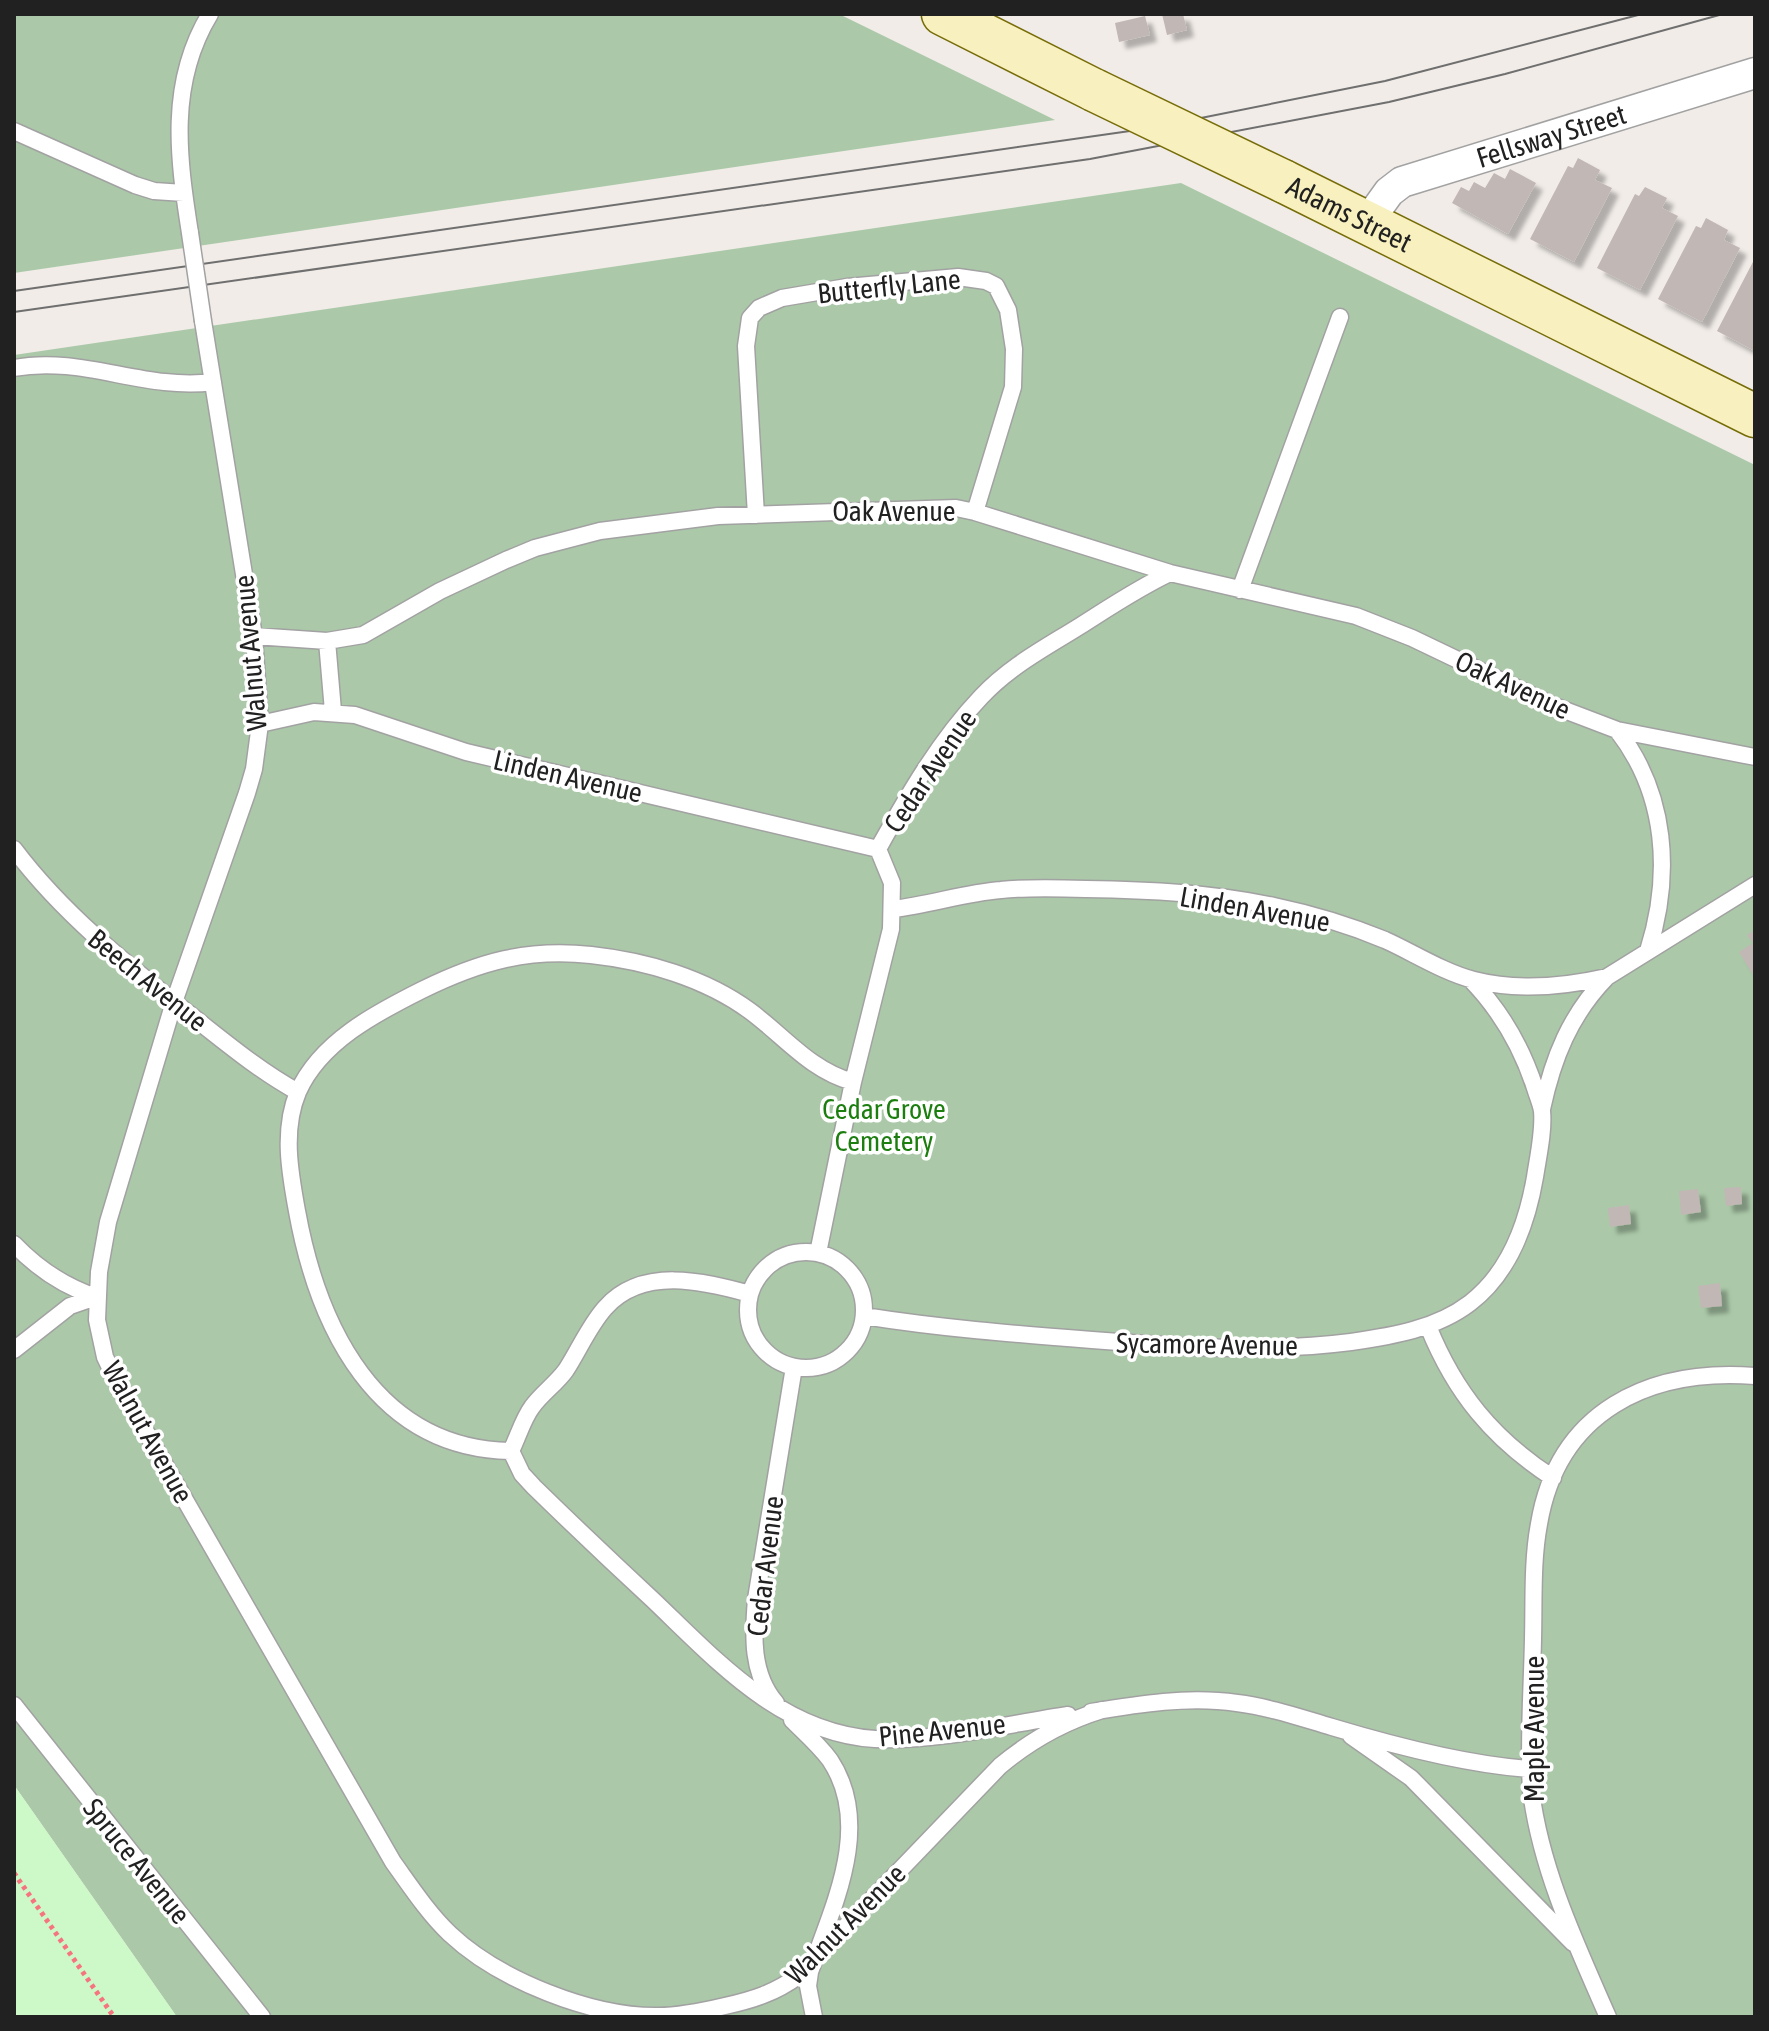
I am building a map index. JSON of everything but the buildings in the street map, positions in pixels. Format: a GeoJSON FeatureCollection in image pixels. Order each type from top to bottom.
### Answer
{"type":"FeatureCollection","features":[{"type":"Feature","properties":{"kind":"main road","name":"Adams Street"},"geometry":{"type":"LineString","coordinates":[[943,14],[1755,416]]}},
{"type":"Feature","properties":{"kind":"street","name":"Fellsway Street"},"geometry":{"type":"LineString","coordinates":[[1366,224],[1389,192],[1402,182],[1755,73]]}},
{"type":"Feature","properties":{"kind":"lane","name":"Walnut Avenue"},"geometry":{"type":"LineString","coordinates":[[210,14],[196,40],[181,87],[179,139],[203,321],[254,636],[260,724],[254,769],[247,793],[174,1002],[115,1192],[102,1250],[96,1297],[100,1339],[115,1378],[375,1834],[412,1889],[452,1936],[504,1972],[552,1993],[623,2015],[678,2014],[751,2000],[784,1986],[1000,1766],[1057,1726],[1102,1710]]}},
{"type":"Feature","properties":{"kind":"lane"},"geometry":{"type":"LineString","coordinates":[[14,131],[135,185],[154,191],[184,193]]}},
{"type":"Feature","properties":{"kind":"lane","name":"Butterfly Lane"},"geometry":{"type":"LineString","coordinates":[[756,515],[746,346],[750,318],[759,308],[782,298],[847,287],[958,277],[996,286],[1004,296],[1014,349],[1013,387],[975,512]]}},
{"type":"Feature","properties":{"kind":"lane"},"geometry":{"type":"LineString","coordinates":[[1240,590],[1340,317]]}},
{"type":"Feature","properties":{"kind":"lane"},"geometry":{"type":"LineString","coordinates":[[14,368],[61,364],[156,383],[184,385],[213,382]]}},
{"type":"Feature","properties":{"kind":"lane","name":"Oak Avenue"},"geometry":{"type":"LineString","coordinates":[[254,636],[345,640],[378,628],[440,591],[535,548],[600,531],[756,515],[938,507],[975,512],[1170,573],[1326,608],[1384,626],[1554,706],[1617,730],[1755,757]]}},
{"type":"Feature","properties":{"kind":"lane","name":"Cedar Avenue"},"geometry":{"type":"LineString","coordinates":[[818,1253],[893,909],[892,883],[878,849],[938,752],[981,697],[1029,655],[1136,589],[1170,573]]}},
{"type":"Feature","properties":{"kind":"lane"},"geometry":{"type":"LineString","coordinates":[[327,641],[333,711]]}},
{"type":"Feature","properties":{"kind":"lane","name":"Linden Avenue"},"geometry":{"type":"LineString","coordinates":[[260,724],[333,711],[375,720],[466,752],[878,849]]}},
{"type":"Feature","properties":{"kind":"lane"},"geometry":{"type":"LineString","coordinates":[[1617,730],[1644,773],[1661,833],[1662,885],[1648,951]]}},
{"type":"Feature","properties":{"kind":"lane","name":"Beech Avenue"},"geometry":{"type":"LineString","coordinates":[[14,849],[86,930],[259,1068],[298,1092]]}},
{"type":"Feature","properties":{"kind":"lane"},"geometry":{"type":"LineString","coordinates":[[1542,1111],[1553,1063],[1567,1031],[1582,1006],[1607,977],[1755,885]]}},
{"type":"Feature","properties":{"kind":"lane","name":"Linden Avenue"},"geometry":{"type":"LineString","coordinates":[[893,909],[1000,890],[1030,888],[1121,889],[1213,896],[1275,906],[1331,921],[1383,940],[1471,980],[1536,986],[1572,984],[1607,977]]}},
{"type":"Feature","properties":{"kind":"lane"},"geometry":{"type":"LineString","coordinates":[[750,1294],[675,1280],[638,1285],[622,1293],[606,1307],[564,1373],[531,1407],[511,1451],[476,1449],[453,1442],[409,1420],[371,1389],[322,1304],[298,1218],[292,1182],[289,1131],[298,1092],[307,1075],[341,1040],[395,1004],[484,963],[537,953],[566,953],[621,960],[703,984],[748,1009],[818,1069],[853,1082]]}},
{"type":"Feature","properties":{"kind":"lane","name":"Sycamore Avenue"},"geometry":{"type":"LineString","coordinates":[[864,1316],[988,1332],[1231,1350],[1288,1348],[1402,1334],[1428,1326],[1472,1302],[1508,1260],[1522,1229],[1530,1203],[1542,1111],[1529,1071],[1508,1029],[1498,1011],[1471,980]]}},
{"type":"Feature","properties":{"kind":"lane"},"geometry":{"type":"LineString","coordinates":[[14,1244],[48,1275],[96,1297]]}},
{"type":"Feature","properties":{"kind":"lane"},"geometry":{"type":"LineString","coordinates":[[792,1253],[818,1253],[833,1258],[853,1275],[862,1295],[864,1316],[857,1338],[843,1355],[817,1367],[794,1367],[770,1356],[756,1341],[748,1314],[750,1294],[760,1274],[774,1261],[792,1253]]}},
{"type":"Feature","properties":{"kind":"lane"},"geometry":{"type":"LineString","coordinates":[[14,1350],[70,1306],[96,1297]]}},
{"type":"Feature","properties":{"kind":"lane"},"geometry":{"type":"LineString","coordinates":[[1428,1326],[1448,1370],[1482,1418],[1520,1456],[1553,1478]]}},
{"type":"Feature","properties":{"kind":"lane","name":"Cedar Avenue"},"geometry":{"type":"LineString","coordinates":[[794,1367],[753,1628],[759,1675],[769,1696],[831,1762],[843,1785],[847,1809],[846,1863],[841,1886],[815,1957],[808,1986],[814,2017]]}},
{"type":"Feature","properties":{"kind":"lane","name":"Maple Avenue"},"geometry":{"type":"LineString","coordinates":[[1608,2017],[1577,1948],[1534,1817],[1530,1769],[1536,1549],[1544,1499],[1565,1456],[1598,1414],[1617,1401],[1663,1383],[1690,1378],[1755,1376]]}},
{"type":"Feature","properties":{"kind":"lane","name":"Pine Avenue"},"geometry":{"type":"LineString","coordinates":[[511,1451],[522,1474],[534,1487],[734,1677],[783,1712],[838,1732],[873,1739],[898,1739],[1184,1700],[1234,1702],[1283,1711],[1335,1728],[1484,1764],[1530,1769]]}},
{"type":"Feature","properties":{"kind":"lane","name":"Spruce Avenue"},"geometry":{"type":"LineString","coordinates":[[14,1705],[262,2017]]}},
{"type":"Feature","properties":{"kind":"lane","name":"Pine Avenue"},"geometry":{"type":"LineString","coordinates":[[1335,1728],[1411,1778],[1577,1948]]}},
{"type":"Feature","properties":{"kind":"path"},"geometry":{"type":"LineString","coordinates":[[14,1873],[114,2017]]}},
{"type":"Feature","properties":{"kind":"green space"},"geometry":{"type":"Polygon","coordinates":[[[14,14],[839,14],[1055,120],[14,273],[14,14]]]}},
{"type":"Feature","properties":{"kind":"green space","name":"Cedar Grove Cemetery"},"geometry":{"type":"Polygon","coordinates":[[[1181,183],[1755,465],[1755,2017],[177,2017],[14,1785],[14,355],[1181,183]]]}},
{"type":"Feature","properties":{"kind":"green space"},"geometry":{"type":"Polygon","coordinates":[[[14,1785],[177,2017],[14,2017],[14,1785]]]}},
{"type":"Feature","properties":{"kind":"tram line"},"geometry":{"type":"LineString","coordinates":[[14,291],[1151,128],[1385,81],[1642,14]]}},
{"type":"Feature","properties":{"kind":"tram line"},"geometry":{"type":"LineString","coordinates":[[14,312],[1090,159],[1389,102],[1505,74],[1723,14]]}}]}
